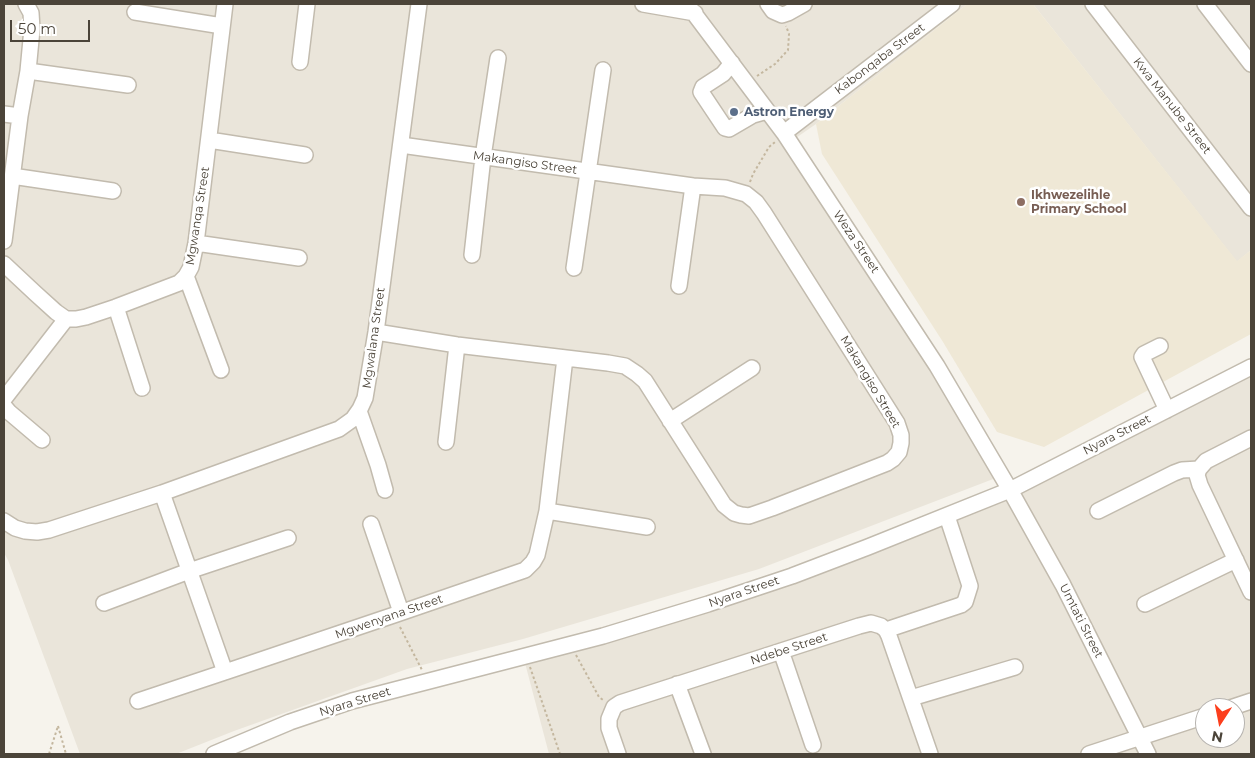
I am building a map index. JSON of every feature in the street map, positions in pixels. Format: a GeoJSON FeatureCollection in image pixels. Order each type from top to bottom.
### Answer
{"type":"FeatureCollection","features":[{"type":"Feature","properties":{"kind":"street"},"geometry":{"type":"LineString","coordinates":[[4,241],[5,217],[28,71],[32,13],[26,4]]}},
{"type":"Feature","properties":{"kind":"street","name":"Mgwanqa Street"},"geometry":{"type":"LineString","coordinates":[[66,318],[86,317],[116,307],[179,283],[186,276],[190,268],[196,243],[225,4]]}},
{"type":"Feature","properties":{"kind":"street"},"geometry":{"type":"LineString","coordinates":[[300,62],[307,4]]}},
{"type":"Feature","properties":{"kind":"street","name":"Mgwalana Street"},"geometry":{"type":"LineString","coordinates":[[4,521],[15,528],[25,531],[49,530],[162,493],[339,429],[353,419],[365,398],[376,332],[419,4]]}},
{"type":"Feature","properties":{"kind":"street"},"geometry":{"type":"LineString","coordinates":[[643,4],[691,9]]}},
{"type":"Feature","properties":{"kind":"street"},"geometry":{"type":"LineString","coordinates":[[768,4],[778,14],[788,13],[804,4]]}},
{"type":"Feature","properties":{"kind":"street","name":"Kabonqaba Street"},"geometry":{"type":"LineString","coordinates":[[784,133],[952,4]]}},
{"type":"Feature","properties":{"kind":"street","name":"Kwa Manube Street"},"geometry":{"type":"LineString","coordinates":[[1093,4],[1251,208]]}},
{"type":"Feature","properties":{"kind":"street"},"geometry":{"type":"LineString","coordinates":[[1205,4],[1251,64]]}},
{"type":"Feature","properties":{"kind":"street","name":"Weza Street"},"geometry":{"type":"LineString","coordinates":[[691,9],[784,133],[938,366],[1010,490]]}},
{"type":"Feature","properties":{"kind":"street"},"geometry":{"type":"LineString","coordinates":[[135,12],[222,26]]}},
{"type":"Feature","properties":{"kind":"street"},"geometry":{"type":"LineString","coordinates":[[472,255],[483,157],[498,58]]}},
{"type":"Feature","properties":{"kind":"street"},"geometry":{"type":"LineString","coordinates":[[732,63],[723,74],[703,86],[701,92],[726,128],[730,129],[753,115],[767,111]]}},
{"type":"Feature","properties":{"kind":"street"},"geometry":{"type":"LineString","coordinates":[[574,268],[603,70]]}},
{"type":"Feature","properties":{"kind":"street"},"geometry":{"type":"LineString","coordinates":[[28,71],[128,85]]}},
{"type":"Feature","properties":{"kind":"street"},"geometry":{"type":"LineString","coordinates":[[4,114],[20,116]]}},
{"type":"Feature","properties":{"kind":"street"},"geometry":{"type":"LineString","coordinates":[[209,140],[305,155]]}},
{"type":"Feature","properties":{"kind":"street","name":"Makangiso Street"},"geometry":{"type":"LineString","coordinates":[[376,332],[457,345],[608,362],[624,366],[645,381],[724,505],[741,515],[749,516],[772,508],[887,463],[899,452],[902,444],[897,423],[756,202],[746,194],[725,188],[693,186],[401,146]]}},
{"type":"Feature","properties":{"kind":"street"},"geometry":{"type":"LineString","coordinates":[[12,176],[113,191]]}},
{"type":"Feature","properties":{"kind":"street"},"geometry":{"type":"LineString","coordinates":[[679,286],[693,186]]}},
{"type":"Feature","properties":{"kind":"street"},"geometry":{"type":"LineString","coordinates":[[196,243],[300,258]]}},
{"type":"Feature","properties":{"kind":"street"},"geometry":{"type":"LineString","coordinates":[[4,264],[35,294],[66,318],[4,400]]}},
{"type":"Feature","properties":{"kind":"street"},"geometry":{"type":"LineString","coordinates":[[186,276],[220,370]]}},
{"type":"Feature","properties":{"kind":"street"},"geometry":{"type":"LineString","coordinates":[[116,307],[142,388]]}},
{"type":"Feature","properties":{"kind":"street"},"geometry":{"type":"LineString","coordinates":[[446,442],[457,345]]}},
{"type":"Feature","properties":{"kind":"street"},"geometry":{"type":"LineString","coordinates":[[1160,346],[1144,354],[1142,359],[1167,410]]}},
{"type":"Feature","properties":{"kind":"street","name":"Mgwenyana Street"},"geometry":{"type":"LineString","coordinates":[[138,701],[525,570],[537,555],[547,511],[565,358]]}},
{"type":"Feature","properties":{"kind":"street","name":"Nyara Street"},"geometry":{"type":"LineString","coordinates":[[214,754],[290,722],[352,701],[570,644],[708,604],[817,566],[1010,490],[1251,367]]}},
{"type":"Feature","properties":{"kind":"street"},"geometry":{"type":"LineString","coordinates":[[670,421],[752,368]]}},
{"type":"Feature","properties":{"kind":"street"},"geometry":{"type":"LineString","coordinates":[[4,406],[42,440]]}},
{"type":"Feature","properties":{"kind":"street"},"geometry":{"type":"LineString","coordinates":[[358,411],[385,490]]}},
{"type":"Feature","properties":{"kind":"street"},"geometry":{"type":"LineString","coordinates":[[1251,438],[1206,461],[1199,469],[1198,479],[1251,592]]}},
{"type":"Feature","properties":{"kind":"street"},"geometry":{"type":"LineString","coordinates":[[1098,511],[1174,473],[1182,470],[1199,469]]}},
{"type":"Feature","properties":{"kind":"street","name":"Umtati Street"},"geometry":{"type":"LineString","coordinates":[[1010,490],[1063,585],[1148,754]]}},
{"type":"Feature","properties":{"kind":"street"},"geometry":{"type":"LineString","coordinates":[[162,493],[225,672]]}},
{"type":"Feature","properties":{"kind":"street"},"geometry":{"type":"LineString","coordinates":[[547,511],[646,527]]}},
{"type":"Feature","properties":{"kind":"street"},"geometry":{"type":"LineString","coordinates":[[930,754],[886,630],[965,602],[970,586],[947,516]]}},
{"type":"Feature","properties":{"kind":"street"},"geometry":{"type":"LineString","coordinates":[[371,524],[398,614]]}},
{"type":"Feature","properties":{"kind":"street"},"geometry":{"type":"LineString","coordinates":[[104,602],[288,538]]}},
{"type":"Feature","properties":{"kind":"street"},"geometry":{"type":"LineString","coordinates":[[1145,604],[1236,560]]}},
{"type":"Feature","properties":{"kind":"street","name":"Ndebe Street"},"geometry":{"type":"LineString","coordinates":[[614,708],[620,702],[630,698],[859,626],[871,623],[881,626],[886,630]]}},
{"type":"Feature","properties":{"kind":"street"},"geometry":{"type":"LineString","coordinates":[[781,651],[813,745]]}},
{"type":"Feature","properties":{"kind":"street"},"geometry":{"type":"LineString","coordinates":[[911,698],[1015,667]]}},
{"type":"Feature","properties":{"kind":"street"},"geometry":{"type":"LineString","coordinates":[[677,684],[703,754]]}},
{"type":"Feature","properties":{"kind":"street"},"geometry":{"type":"LineString","coordinates":[[614,708],[609,719],[609,728],[618,754]]}},
{"type":"Feature","properties":{"kind":"street"},"geometry":{"type":"LineString","coordinates":[[1089,754],[1195,719]]}},
{"type":"Feature","properties":{"kind":"path"},"geometry":{"type":"LineString","coordinates":[[746,83],[775,64],[788,50],[789,34],[782,14]]}},
{"type":"Feature","properties":{"kind":"path"},"geometry":{"type":"LineString","coordinates":[[746,194],[753,174],[769,147],[784,133]]}},
{"type":"Feature","properties":{"kind":"path"},"geometry":{"type":"LineString","coordinates":[[398,614],[428,681]]}},
{"type":"Feature","properties":{"kind":"path"},"geometry":{"type":"LineString","coordinates":[[570,644],[599,697],[614,708]]}},
{"type":"Feature","properties":{"kind":"path"},"geometry":{"type":"LineString","coordinates":[[526,655],[560,754]]}},
{"type":"Feature","properties":{"kind":"path"},"geometry":{"type":"LineString","coordinates":[[49,754],[58,726],[66,754]]}},
{"type":"Feature","properties":{"kind":"shaded area"},"geometry":{"type":"Polygon","coordinates":[[[4,4],[967,4],[816,124],[790,142],[1001,476],[759,569],[523,639],[407,669],[234,731],[176,754],[80,754],[4,553],[4,4]]]}},
{"type":"Feature","properties":{"kind":"shaded area","name":"Ikhwezelihle Primary School"},"geometry":{"type":"Polygon","coordinates":[[[967,4],[1033,4],[1237,261],[1251,250],[1251,334],[1044,447],[997,432],[943,342],[822,154],[816,124],[967,4]]]}},
{"type":"Feature","properties":{"kind":"shaded area"},"geometry":{"type":"Polygon","coordinates":[[[1033,4],[1251,4],[1251,250],[1237,262],[1033,4]]]}},
{"type":"Feature","properties":{"kind":"shaded area"},"geometry":{"type":"Polygon","coordinates":[[[1251,375],[1251,754],[549,754],[525,663],[1000,500],[1241,382],[1251,375]]]}},
{"type":"Feature","properties":{"kind":"place","name":"Astron Energy"},"geometry":{"type":"Point","coordinates":[734,112]}},
{"type":"Feature","properties":{"kind":"place","name":"Ikhwezelihle Primary School"},"geometry":{"type":"Point","coordinates":[1021,202]}}]}
